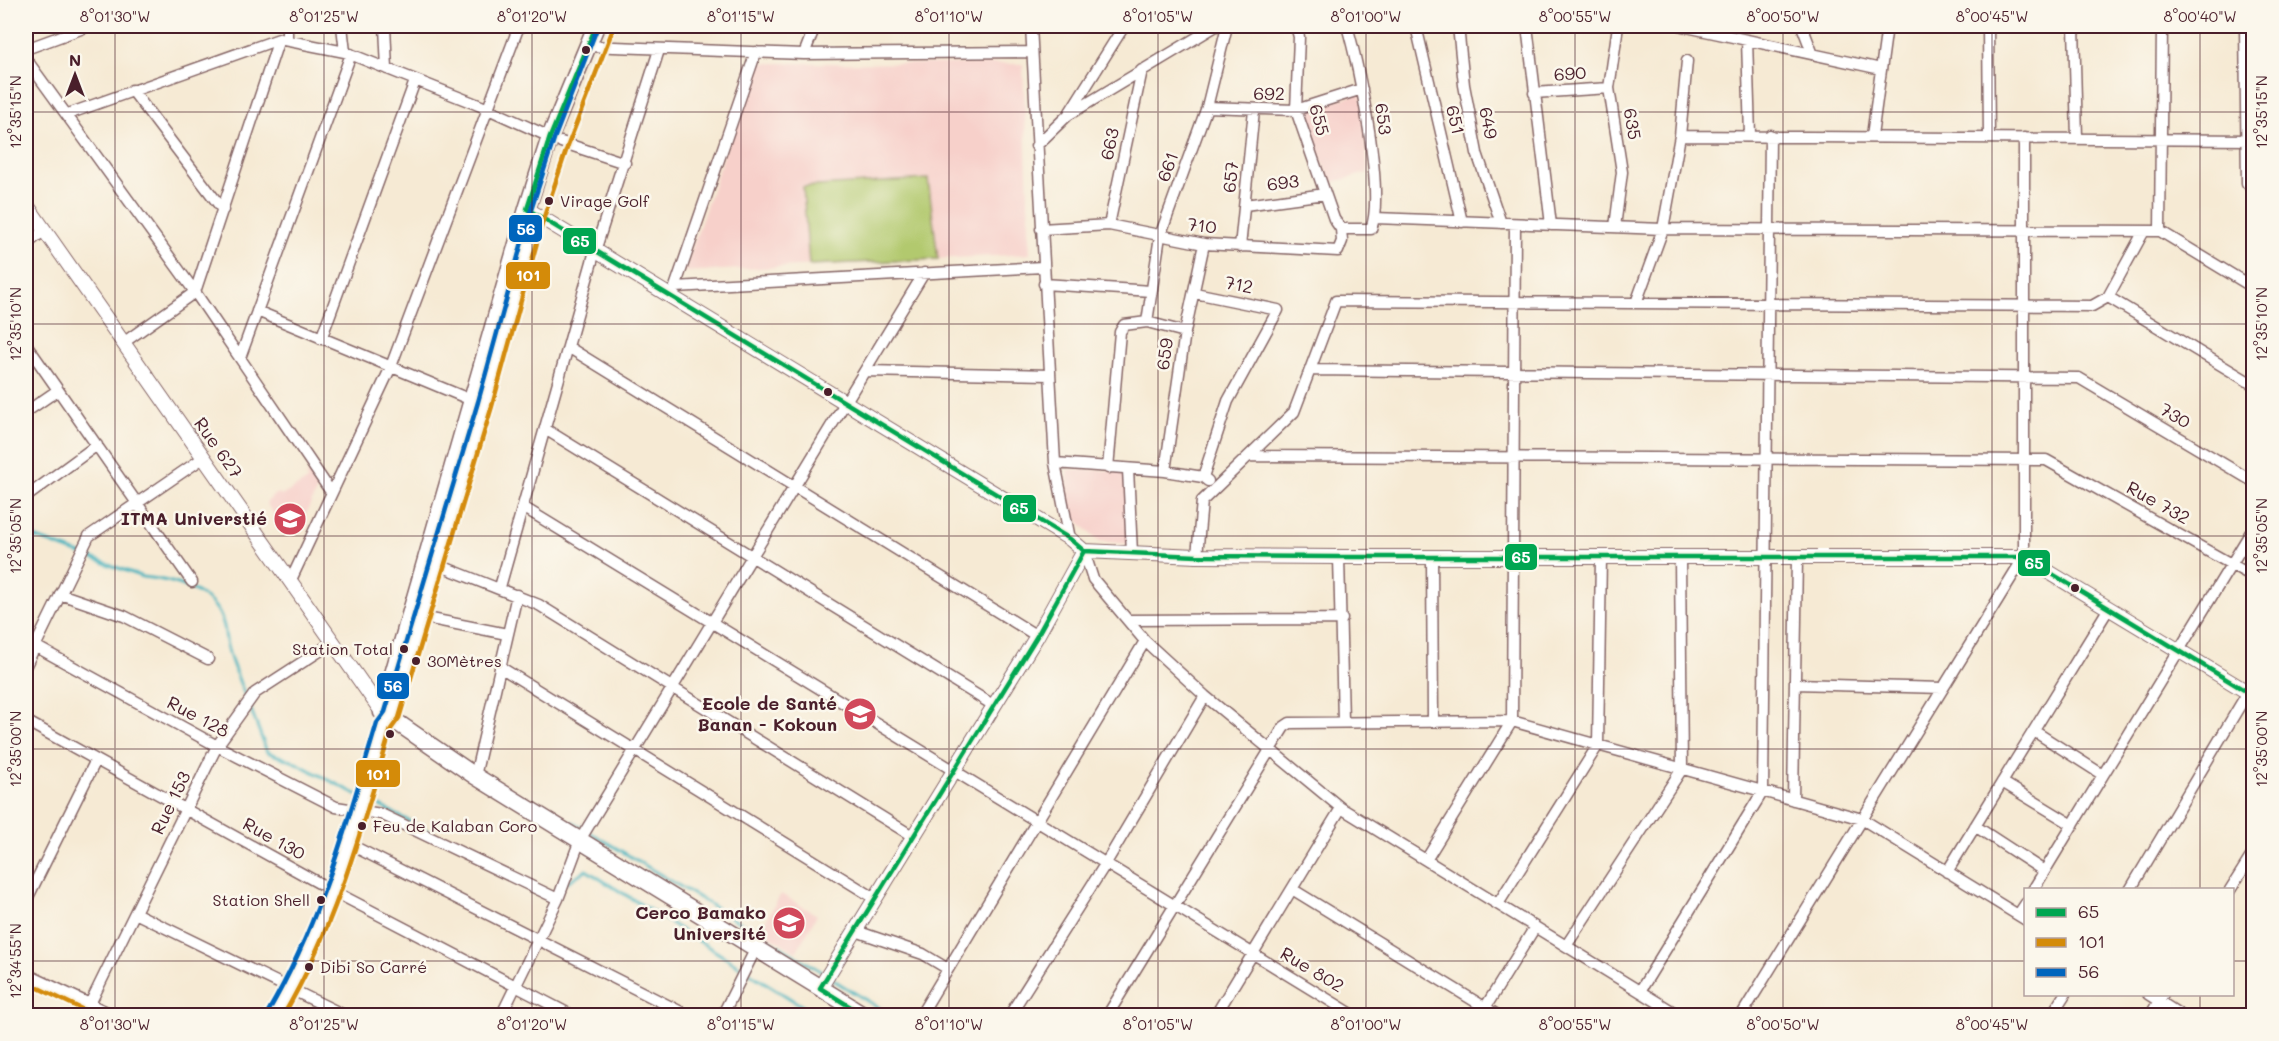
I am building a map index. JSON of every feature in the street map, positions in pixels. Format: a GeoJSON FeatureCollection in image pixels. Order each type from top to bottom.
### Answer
{"type":"FeatureCollection","features":[{"type":"Feature","properties":{"kind":"main road"},"geometry":{"type":"LineString","coordinates":[[274,1016],[292,989],[335,892],[351,845],[368,777],[532,212],[556,139],[592,47],[596,26]]}},
{"type":"Feature","properties":{"kind":"main road"},"geometry":{"type":"LineString","coordinates":[[592,47],[606,26]]}},
{"type":"Feature","properties":{"kind":"main road"},"geometry":{"type":"LineString","coordinates":[[386,717],[421,617],[431,562]]}},
{"type":"Feature","properties":{"kind":"main road"},"geometry":{"type":"LineString","coordinates":[[386,717],[475,776],[866,1016]]}},
{"type":"Feature","properties":{"kind":"street"},"geometry":{"type":"LineString","coordinates":[[26,49],[89,26]]}},
{"type":"Feature","properties":{"kind":"street"},"geometry":{"type":"LineString","coordinates":[[123,343],[195,292],[287,26]]}},
{"type":"Feature","properties":{"kind":"street"},"geometry":{"type":"LineString","coordinates":[[240,358],[348,53],[342,26]]}},
{"type":"Feature","properties":{"kind":"street"},"geometry":{"type":"LineString","coordinates":[[385,26],[387,69]]}},
{"type":"Feature","properties":{"kind":"street"},"geometry":{"type":"LineString","coordinates":[[290,582],[390,369],[486,108],[519,26]]}},
{"type":"Feature","properties":{"kind":"street"},"geometry":{"type":"LineString","coordinates":[[804,54],[815,26]]}},
{"type":"Feature","properties":{"kind":"street"},"geometry":{"type":"LineString","coordinates":[[1031,26],[1030,52],[1054,463],[1070,539]]}},
{"type":"Feature","properties":{"kind":"street"},"geometry":{"type":"LineString","coordinates":[[1068,115],[1124,26]]}},
{"type":"Feature","properties":{"kind":"street"},"geometry":{"type":"LineString","coordinates":[[1036,146],[1068,115],[1205,30],[1216,26]]}},
{"type":"Feature","properties":{"kind":"street","name":"661"},"geometry":{"type":"LineString","coordinates":[[1147,322],[1160,236],[1207,107],[1227,26]]}},
{"type":"Feature","properties":{"kind":"street","name":"655"},"geometry":{"type":"LineString","coordinates":[[1296,26],[1299,37],[1296,110],[1334,219],[1341,229]]}},
{"type":"Feature","properties":{"kind":"street","name":"653"},"geometry":{"type":"LineString","coordinates":[[1347,26],[1362,89],[1373,177],[1375,218]]}},
{"type":"Feature","properties":{"kind":"street","name":"651"},"geometry":{"type":"LineString","coordinates":[[1416,26],[1462,222]]}},
{"type":"Feature","properties":{"kind":"street","name":"649"},"geometry":{"type":"LineString","coordinates":[[1458,26],[1464,85],[1477,153],[1501,224]]}},
{"type":"Feature","properties":{"kind":"street"},"geometry":{"type":"LineString","coordinates":[[1527,26],[1551,225]]}},
{"type":"Feature","properties":{"kind":"street","name":"635"},"geometry":{"type":"LineString","coordinates":[[1615,227],[1622,172],[1609,88],[1618,26]]}},
{"type":"Feature","properties":{"kind":"street"},"geometry":{"type":"LineString","coordinates":[[1682,26],[1812,52],[1881,69]]}},
{"type":"Feature","properties":{"kind":"street"},"geometry":{"type":"LineString","coordinates":[[1802,26],[1812,52]]}},
{"type":"Feature","properties":{"kind":"street"},"geometry":{"type":"LineString","coordinates":[[1872,136],[1887,26]]}},
{"type":"Feature","properties":{"kind":"street"},"geometry":{"type":"LineString","coordinates":[[1988,26],[1989,137]]}},
{"type":"Feature","properties":{"kind":"street"},"geometry":{"type":"LineString","coordinates":[[2074,26],[2077,138]]}},
{"type":"Feature","properties":{"kind":"street"},"geometry":{"type":"LineString","coordinates":[[2160,231],[2162,26]]}},
{"type":"Feature","properties":{"kind":"street"},"geometry":{"type":"LineString","coordinates":[[2245,26],[2249,140],[2247,183],[2253,191]]}},
{"type":"Feature","properties":{"kind":"street"},"geometry":{"type":"LineString","coordinates":[[68,114],[283,39],[348,53],[486,108],[556,139],[625,163]]}},
{"type":"Feature","properties":{"kind":"street"},"geometry":{"type":"LineString","coordinates":[[1747,39],[1750,135]]}},
{"type":"Feature","properties":{"kind":"street"},"geometry":{"type":"LineString","coordinates":[[592,47],[804,54],[1030,52]]}},
{"type":"Feature","properties":{"kind":"street"},"geometry":{"type":"LineString","coordinates":[[500,587],[595,251],[625,163],[659,50]]}},
{"type":"Feature","properties":{"kind":"street"},"geometry":{"type":"LineString","coordinates":[[673,292],[756,52]]}},
{"type":"Feature","properties":{"kind":"street"},"geometry":{"type":"LineString","coordinates":[[26,59],[195,292],[331,492]]}},
{"type":"Feature","properties":{"kind":"street"},"geometry":{"type":"LineString","coordinates":[[1636,303],[1663,228],[1680,136],[1687,61]]}},
{"type":"Feature","properties":{"kind":"street","name":"663"},"geometry":{"type":"LineString","coordinates":[[1109,225],[1142,70]]}},
{"type":"Feature","properties":{"kind":"street"},"geometry":{"type":"LineString","coordinates":[[321,339],[415,81]]}},
{"type":"Feature","properties":{"kind":"street","name":"690"},"geometry":{"type":"LineString","coordinates":[[1534,93],[1609,88]]}},
{"type":"Feature","properties":{"kind":"street","name":"692"},"geometry":{"type":"LineString","coordinates":[[1207,107],[1296,110],[1362,89]]}},
{"type":"Feature","properties":{"kind":"street"},"geometry":{"type":"LineString","coordinates":[[132,90],[223,210]]}},
{"type":"Feature","properties":{"kind":"street","name":"657"},"geometry":{"type":"LineString","coordinates":[[1240,247],[1254,110]]}},
{"type":"Feature","properties":{"kind":"street"},"geometry":{"type":"LineString","coordinates":[[1640,991],[1763,791],[1770,135]]}},
{"type":"Feature","properties":{"kind":"street"},"geometry":{"type":"LineString","coordinates":[[1680,136],[2249,140]]}},
{"type":"Feature","properties":{"kind":"street"},"geometry":{"type":"LineString","coordinates":[[1741,1016],[2024,557],[2024,138]]}},
{"type":"Feature","properties":{"kind":"street","name":"693"},"geometry":{"type":"LineString","coordinates":[[1245,205],[1325,194]]}},
{"type":"Feature","properties":{"kind":"street","name":"Rue 627"},"geometry":{"type":"LineString","coordinates":[[26,204],[386,717]]}},
{"type":"Feature","properties":{"kind":"street"},"geometry":{"type":"LineString","coordinates":[[532,212],[595,251],[673,292],[847,404],[1070,539],[1084,551],[1093,579],[1145,641],[1205,696],[1341,808],[1680,1016]]}},
{"type":"Feature","properties":{"kind":"street"},"geometry":{"type":"LineString","coordinates":[[1341,229],[1371,229],[1375,218],[1501,224],[1769,230],[2160,231],[2253,288]]}},
{"type":"Feature","properties":{"kind":"street"},"geometry":{"type":"LineString","coordinates":[[1426,860],[1512,721],[1515,224]]}},
{"type":"Feature","properties":{"kind":"street","name":"710"},"geometry":{"type":"LineString","coordinates":[[1041,229],[1109,225],[1204,244],[1338,251],[1342,241],[1341,229]]}},
{"type":"Feature","properties":{"kind":"street"},"geometry":{"type":"LineString","coordinates":[[26,244],[44,231]]}},
{"type":"Feature","properties":{"kind":"street"},"geometry":{"type":"LineString","coordinates":[[1197,556],[1202,501],[1294,412],[1336,301],[2092,306],[2108,297],[2144,231]]}},
{"type":"Feature","properties":{"kind":"street","name":"659"},"geometry":{"type":"LineString","coordinates":[[1165,471],[1185,332],[1204,244]]}},
{"type":"Feature","properties":{"kind":"street"},"geometry":{"type":"LineString","coordinates":[[673,292],[924,273],[1043,267]]}},
{"type":"Feature","properties":{"kind":"street"},"geometry":{"type":"LineString","coordinates":[[501,1016],[558,899],[580,840],[847,404],[924,273]]}},
{"type":"Feature","properties":{"kind":"street"},"geometry":{"type":"LineString","coordinates":[[1044,284],[1151,291]]}},
{"type":"Feature","properties":{"kind":"street","name":"712"},"geometry":{"type":"LineString","coordinates":[[1195,293],[1278,310],[1228,401],[1203,477]]}},
{"type":"Feature","properties":{"kind":"street"},"geometry":{"type":"LineString","coordinates":[[2108,297],[2253,386]]}},
{"type":"Feature","properties":{"kind":"street"},"geometry":{"type":"LineString","coordinates":[[257,312],[390,369],[478,403]]}},
{"type":"Feature","properties":{"kind":"street"},"geometry":{"type":"LineString","coordinates":[[1108,468],[1120,332],[1124,325],[1147,322],[1185,332]]}},
{"type":"Feature","properties":{"kind":"street"},"geometry":{"type":"LineString","coordinates":[[26,344],[192,582]]}},
{"type":"Feature","properties":{"kind":"street"},"geometry":{"type":"LineString","coordinates":[[568,347],[1037,636]]}},
{"type":"Feature","properties":{"kind":"street"},"geometry":{"type":"LineString","coordinates":[[1310,370],[2024,378]]}},
{"type":"Feature","properties":{"kind":"street"},"geometry":{"type":"LineString","coordinates":[[866,371],[1049,375]]}},
{"type":"Feature","properties":{"kind":"street","name":"730"},"geometry":{"type":"LineString","coordinates":[[2024,378],[2079,378],[2253,482]]}},
{"type":"Feature","properties":{"kind":"street"},"geometry":{"type":"LineString","coordinates":[[26,412],[58,390]]}},
{"type":"Feature","properties":{"kind":"street"},"geometry":{"type":"LineString","coordinates":[[545,429],[993,705]]}},
{"type":"Feature","properties":{"kind":"street"},"geometry":{"type":"LineString","coordinates":[[26,497],[97,445]]}},
{"type":"Feature","properties":{"kind":"street"},"geometry":{"type":"LineString","coordinates":[[1249,456],[2024,460]]}},
{"type":"Feature","properties":{"kind":"street"},"geometry":{"type":"LineString","coordinates":[[26,665],[30,644],[60,594],[89,536],[203,458]]}},
{"type":"Feature","properties":{"kind":"street","name":"Rue 732"},"geometry":{"type":"LineString","coordinates":[[2024,460],[2046,460],[2231,562],[2253,577]]}},
{"type":"Feature","properties":{"kind":"street"},"geometry":{"type":"LineString","coordinates":[[1054,463],[1165,471],[1203,477],[1215,488]]}},
{"type":"Feature","properties":{"kind":"street"},"geometry":{"type":"LineString","coordinates":[[1128,469],[1132,553]]}},
{"type":"Feature","properties":{"kind":"street","name":"Rue 802"},"geometry":{"type":"LineString","coordinates":[[523,507],[1355,1016]]}},
{"type":"Feature","properties":{"kind":"street"},"geometry":{"type":"LineString","coordinates":[[2034,888],[2253,527]]}},
{"type":"Feature","properties":{"kind":"street"},"geometry":{"type":"LineString","coordinates":[[1084,551],[1197,556],[1339,557],[2024,557],[2251,694],[2131,888]]}},
{"type":"Feature","properties":{"kind":"street"},"geometry":{"type":"LineString","coordinates":[[820,988],[1037,636],[1084,551]]}},
{"type":"Feature","properties":{"kind":"street"},"geometry":{"type":"LineString","coordinates":[[1432,556],[1433,720]]}},
{"type":"Feature","properties":{"kind":"street"},"geometry":{"type":"LineString","coordinates":[[1339,557],[1343,721]]}},
{"type":"Feature","properties":{"kind":"street"},"geometry":{"type":"LineString","coordinates":[[1498,904],[1598,745],[1601,558]]}},
{"type":"Feature","properties":{"kind":"street"},"geometry":{"type":"LineString","coordinates":[[1566,946],[1683,769],[1680,558]]}},
{"type":"Feature","properties":{"kind":"street"},"geometry":{"type":"LineString","coordinates":[[1793,800],[1797,558]]}},
{"type":"Feature","properties":{"kind":"street"},"geometry":{"type":"LineString","coordinates":[[431,562],[500,587],[538,604],[674,686],[914,837]]}},
{"type":"Feature","properties":{"kind":"street"},"geometry":{"type":"LineString","coordinates":[[60,594],[124,616],[208,659]]}},
{"type":"Feature","properties":{"kind":"street"},"geometry":{"type":"LineString","coordinates":[[475,776],[516,595]]}},
{"type":"Feature","properties":{"kind":"street"},"geometry":{"type":"LineString","coordinates":[[1947,872],[2109,608]]}},
{"type":"Feature","properties":{"kind":"street"},"geometry":{"type":"LineString","coordinates":[[421,617],[507,634]]}},
{"type":"Feature","properties":{"kind":"street"},"geometry":{"type":"LineString","coordinates":[[1128,620],[1342,619]]}},
{"type":"Feature","properties":{"kind":"street"},"geometry":{"type":"LineString","coordinates":[[920,1016],[1145,641]]}},
{"type":"Feature","properties":{"kind":"street","name":"Rue 153"},"geometry":{"type":"LineString","coordinates":[[84,1016],[217,747],[255,693],[332,643]]}},
{"type":"Feature","properties":{"kind":"street","name":"Rue 128"},"geometry":{"type":"LineString","coordinates":[[30,644],[217,747],[336,807],[361,804],[558,899]]}},
{"type":"Feature","properties":{"kind":"street"},"geometry":{"type":"LineString","coordinates":[[500,667],[876,899]]}},
{"type":"Feature","properties":{"kind":"street"},"geometry":{"type":"LineString","coordinates":[[1795,684],[1943,687]]}},
{"type":"Feature","properties":{"kind":"street"},"geometry":{"type":"LineString","coordinates":[[1009,1016],[1106,863],[1205,696]]}},
{"type":"Feature","properties":{"kind":"street","name":"Rue 130"},"geometry":{"type":"LineString","coordinates":[[26,721],[335,892],[573,1016]]}},
{"type":"Feature","properties":{"kind":"street"},"geometry":{"type":"LineString","coordinates":[[1107,1016],[1284,727],[1290,723],[1512,721],[1862,819],[2022,917]]}},
{"type":"Feature","properties":{"kind":"street"},"geometry":{"type":"LineString","coordinates":[[2034,731],[2103,775]]}},
{"type":"Feature","properties":{"kind":"street"},"geometry":{"type":"LineString","coordinates":[[26,901],[96,760]]}},
{"type":"Feature","properties":{"kind":"street"},"geometry":{"type":"LineString","coordinates":[[2002,782],[2073,825]]}},
{"type":"Feature","properties":{"kind":"street"},"geometry":{"type":"LineString","coordinates":[[1215,1016],[1341,808]]}},
{"type":"Feature","properties":{"kind":"street"},"geometry":{"type":"LineString","coordinates":[[1975,826],[2044,872]]}},
{"type":"Feature","properties":{"kind":"street"},"geometry":{"type":"LineString","coordinates":[[351,845],[689,1016]]}},
{"type":"Feature","properties":{"kind":"street"},"geometry":{"type":"LineString","coordinates":[[2231,888],[2253,852]]}},
{"type":"Feature","properties":{"kind":"street"},"geometry":{"type":"LineString","coordinates":[[1292,889],[1483,1011],[1499,1016]]}},
{"type":"Feature","properties":{"kind":"street"},"geometry":{"type":"LineString","coordinates":[[135,913],[346,1016]]}},
{"type":"Feature","properties":{"kind":"street"},"geometry":{"type":"LineString","coordinates":[[1483,1011],[1535,927]]}},
{"type":"Feature","properties":{"kind":"street"},"geometry":{"type":"LineString","coordinates":[[856,931],[914,950],[948,969]]}},
{"type":"Feature","properties":{"kind":"street"},"geometry":{"type":"LineString","coordinates":[[722,1016],[756,948]]}},
{"type":"Feature","properties":{"kind":"street"},"geometry":{"type":"LineString","coordinates":[[26,974],[115,1016]]}},
{"type":"Feature","properties":{"kind":"street"},"geometry":{"type":"LineString","coordinates":[[2051,1016],[2064,996]]}},
{"type":"Feature","properties":{"kind":"street"},"geometry":{"type":"LineString","coordinates":[[2150,1016],[2161,998],[2182,1016]]}},
{"type":"Feature","properties":{"kind":"shaded area"},"geometry":{"type":"Polygon","coordinates":[[[755,63],[1023,64],[1030,254],[684,272],[755,63]]]}},
{"type":"Feature","properties":{"kind":"shaded area"},"geometry":{"type":"Polygon","coordinates":[[[1361,93],[1368,173],[1330,183],[1304,110],[1361,93]]]}},
{"type":"Feature","properties":{"kind":"shaded area"},"geometry":{"type":"Polygon","coordinates":[[[1067,469],[1126,471],[1129,544],[1098,541],[1068,511],[1067,469]]]}},
{"type":"Feature","properties":{"kind":"shaded area","name":"ITMA Universtié"},"geometry":{"type":"Polygon","coordinates":[[[313,471],[321,481],[296,535],[289,536],[266,503],[274,495],[279,493],[281,496],[308,480],[306,476],[313,471]]]}},
{"type":"Feature","properties":{"kind":"shaded area","name":"Cerco Bamako Université"},"geometry":{"type":"Polygon","coordinates":[[[781,894],[817,915],[796,952],[760,930],[781,894]]]}},
{"type":"Feature","properties":{"kind":"green space"},"geometry":{"type":"Polygon","coordinates":[[[928,179],[938,259],[809,265],[803,187],[928,179]]]}},
{"type":"Feature","properties":{"kind":"waterway"},"geometry":{"type":"LineString","coordinates":[[26,534],[143,577],[179,584],[211,602],[224,626],[226,643],[246,698]]}},
{"type":"Feature","properties":{"kind":"waterway"},"geometry":{"type":"LineString","coordinates":[[250,707],[267,752],[292,761],[358,795]]}},
{"type":"Feature","properties":{"kind":"waterway"},"geometry":{"type":"LineString","coordinates":[[367,799],[428,831]]}},
{"type":"Feature","properties":{"kind":"waterway"},"geometry":{"type":"LineString","coordinates":[[573,822],[824,973]]}},
{"type":"Feature","properties":{"kind":"waterway"},"geometry":{"type":"LineString","coordinates":[[567,882],[586,870],[742,968]]}},
{"type":"Feature","properties":{"kind":"waterway"},"geometry":{"type":"LineString","coordinates":[[748,972],[818,1016]]}},
{"type":"Feature","properties":{"kind":"waterway"},"geometry":{"type":"LineString","coordinates":[[832,979],[892,1016]]}},
{"type":"Feature","properties":{"kind":"transit line","name":"65"},"geometry":{"type":"LineString","coordinates":[[596,26],[550,137],[527,209],[1070,539],[1084,551],[1197,556],[1339,557],[2024,557],[2254,696]]}},
{"type":"Feature","properties":{"kind":"transit line","name":"56"},"geometry":{"type":"LineString","coordinates":[[268,1012],[287,978],[318,907],[343,835],[377,723],[385,712],[478,402],[530,213],[554,139],[598,26]]}},
{"type":"Feature","properties":{"kind":"transit line","name":"101"},"geometry":{"type":"LineString","coordinates":[[283,1016],[302,982],[333,912],[358,840],[391,729],[399,718],[492,406],[544,217],[568,145],[613,29]]}},
{"type":"Feature","properties":{"kind":"transit line","name":"65"},"geometry":{"type":"LineString","coordinates":[[865,1016],[820,988],[1037,636],[1084,551]]}},
{"type":"Feature","properties":{"kind":"transit line","name":"101"},"geometry":{"type":"LineString","coordinates":[[26,982],[96,1016]]}},
{"type":"Feature","properties":{"kind":"place","name":"Virage Golf"},"geometry":{"type":"Point","coordinates":[549,201]}},
{"type":"Feature","properties":{"kind":"place","name":"ITMA Universtié"},"geometry":{"type":"Point","coordinates":[290,519]}},
{"type":"Feature","properties":{"kind":"place","name":"Station Total"},"geometry":{"type":"Point","coordinates":[404,649]}},
{"type":"Feature","properties":{"kind":"place","name":"30Mètres"},"geometry":{"type":"Point","coordinates":[416,661]}},
{"type":"Feature","properties":{"kind":"place","name":"Ecole de Santé Banan - Kokoun"},"geometry":{"type":"Point","coordinates":[860,714]}},
{"type":"Feature","properties":{"kind":"place","name":"Feu de Kalaban Coro"},"geometry":{"type":"Point","coordinates":[362,826]}},
{"type":"Feature","properties":{"kind":"place","name":"Station Shell"},"geometry":{"type":"Point","coordinates":[321,900]}},
{"type":"Feature","properties":{"kind":"place","name":"Cerco Bamako Université"},"geometry":{"type":"Point","coordinates":[789,923]}},
{"type":"Feature","properties":{"kind":"place","name":"Dibi So Carré"},"geometry":{"type":"Point","coordinates":[309,967]}}]}
